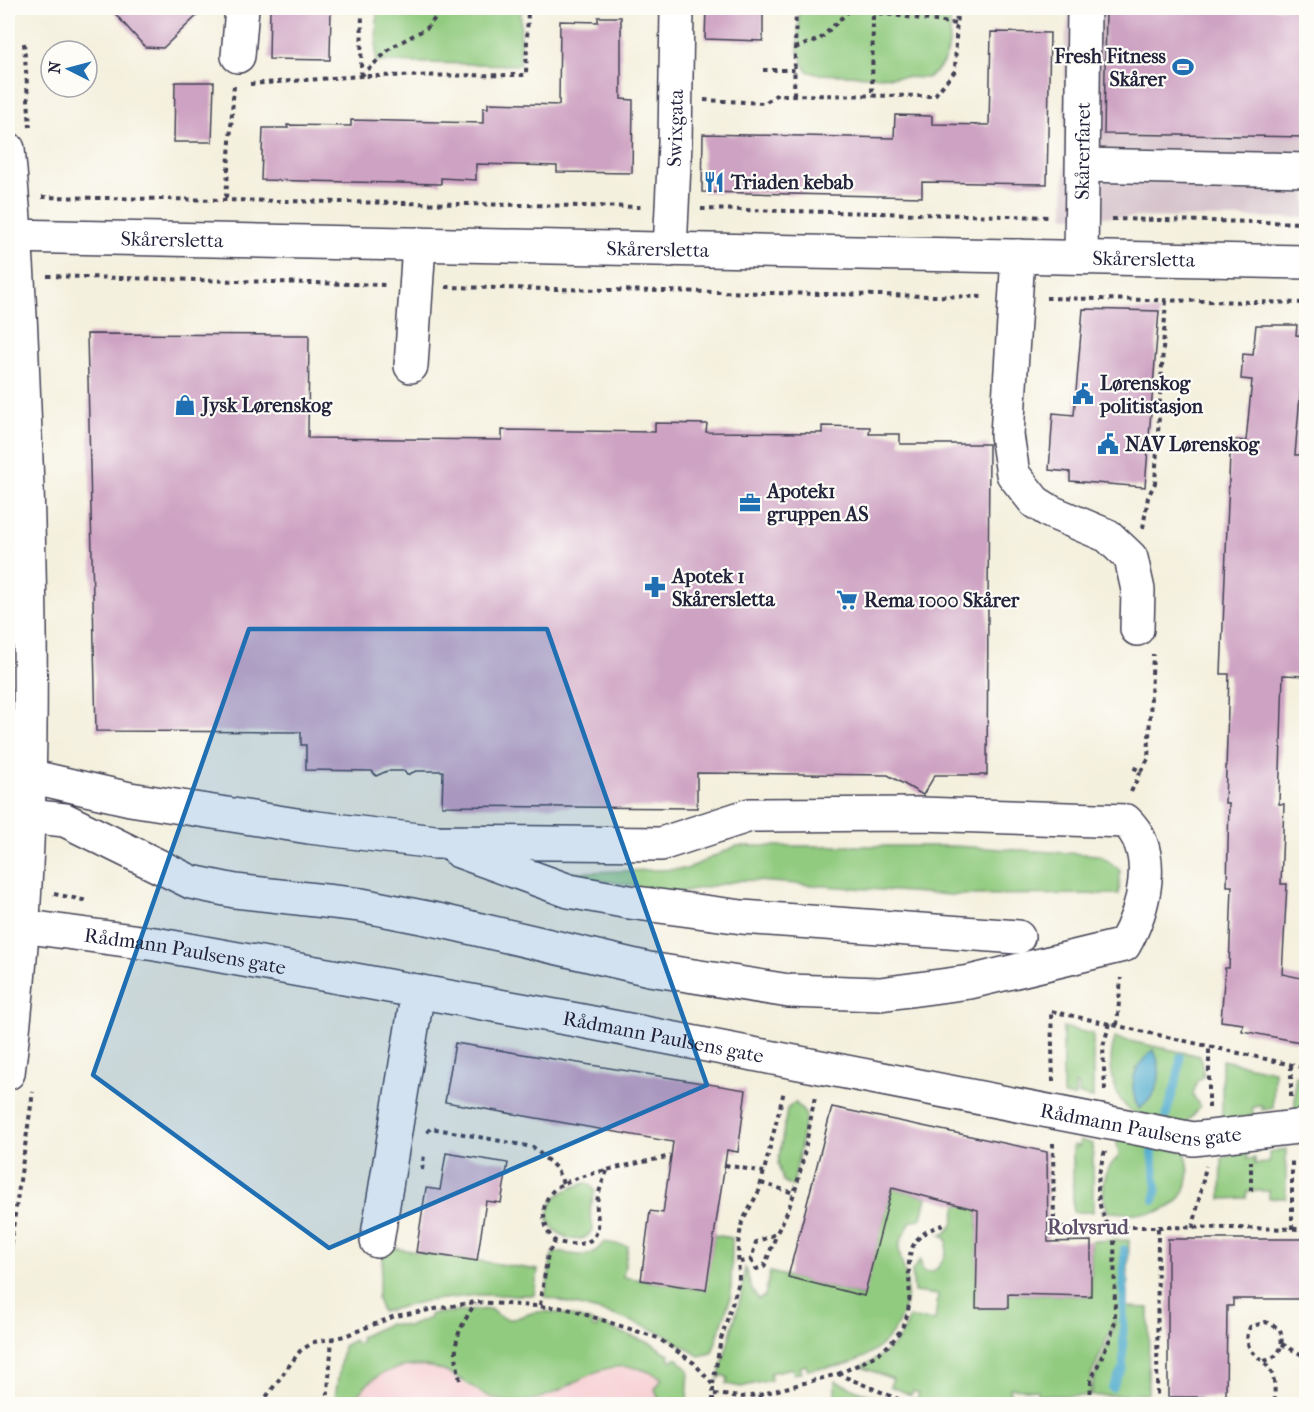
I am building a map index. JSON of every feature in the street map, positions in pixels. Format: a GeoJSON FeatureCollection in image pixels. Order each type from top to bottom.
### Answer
{"type":"FeatureCollection","features":[{"type":"Feature","properties":{"kind":"street"},"geometry":{"type":"LineString","coordinates":[[238,56],[242,8]]}},
{"type":"Feature","properties":{"kind":"street","name":"Swixgata"},"geometry":{"type":"LineString","coordinates":[[669,250],[677,8]]}},
{"type":"Feature","properties":{"kind":"street","name":"Skårerfaret"},"geometry":{"type":"LineString","coordinates":[[1081,257],[1084,8]]}},
{"type":"Feature","properties":{"kind":"street"},"geometry":{"type":"LineString","coordinates":[[8,1073],[16,1011],[29,776],[30,596],[16,446],[18,276],[11,236],[12,196],[19,140]]}},
{"type":"Feature","properties":{"kind":"street"},"geometry":{"type":"LineString","coordinates":[[1083,165],[1306,170]]}},
{"type":"Feature","properties":{"kind":"street","name":"Skårersletta"},"geometry":{"type":"LineString","coordinates":[[11,236],[1306,262]]}},
{"type":"Feature","properties":{"kind":"street"},"geometry":{"type":"LineString","coordinates":[[411,366],[419,244]]}},
{"type":"Feature","properties":{"kind":"street"},"geometry":{"type":"LineString","coordinates":[[1018,256],[1007,435],[1013,474],[1035,502],[1051,512],[1108,536],[1131,558],[1138,590],[1137,628]]}},
{"type":"Feature","properties":{"kind":"street"},"geometry":{"type":"LineString","coordinates":[[28,816],[65,820],[191,882],[235,891],[362,905],[649,969],[789,991],[880,994],[970,982],[1124,945],[1136,924],[1144,888],[1143,852],[1137,831],[1126,821],[921,814],[750,815],[662,844],[435,843],[309,827],[130,799],[29,776]]}},
{"type":"Feature","properties":{"kind":"street"},"geometry":{"type":"LineString","coordinates":[[435,843],[569,891],[629,902],[742,917],[1018,936]]}},
{"type":"Feature","properties":{"kind":"street","name":"Rådmann Paulsens gate"},"geometry":{"type":"LineString","coordinates":[[21,926],[155,944],[418,991],[790,1060],[1194,1139],[1306,1126]]}},
{"type":"Feature","properties":{"kind":"street"},"geometry":{"type":"LineString","coordinates":[[377,1241],[418,991]]}},
{"type":"Feature","properties":{"kind":"path"},"geometry":{"type":"LineString","coordinates":[[361,76],[362,8]]}},
{"type":"Feature","properties":{"kind":"path"},"geometry":{"type":"LineString","coordinates":[[361,76],[392,47],[427,28],[443,8]]}},
{"type":"Feature","properties":{"kind":"path"},"geometry":{"type":"LineString","coordinates":[[225,198],[234,84],[361,76],[526,75],[528,8]]}},
{"type":"Feature","properties":{"kind":"path"},"geometry":{"type":"LineString","coordinates":[[794,95],[796,8]]}},
{"type":"Feature","properties":{"kind":"path"},"geometry":{"type":"LineString","coordinates":[[795,48],[820,39],[852,8]]}},
{"type":"Feature","properties":{"kind":"path"},"geometry":{"type":"LineString","coordinates":[[870,8],[878,13],[957,24]]}},
{"type":"Feature","properties":{"kind":"path"},"geometry":{"type":"LineString","coordinates":[[870,8],[873,16],[872,96]]}},
{"type":"Feature","properties":{"kind":"path"},"geometry":{"type":"LineString","coordinates":[[705,100],[765,103],[776,95],[934,96],[955,71],[957,8]]}},
{"type":"Feature","properties":{"kind":"path"},"geometry":{"type":"LineString","coordinates":[[19,140],[24,43]]}},
{"type":"Feature","properties":{"kind":"path"},"geometry":{"type":"LineString","coordinates":[[763,70],[795,70]]}},
{"type":"Feature","properties":{"kind":"path"},"geometry":{"type":"LineString","coordinates":[[12,196],[225,198],[1052,217]]}},
{"type":"Feature","properties":{"kind":"path"},"geometry":{"type":"LineString","coordinates":[[1100,219],[1306,223]]}},
{"type":"Feature","properties":{"kind":"path"},"geometry":{"type":"LineString","coordinates":[[18,276],[1306,303]]}},
{"type":"Feature","properties":{"kind":"path"},"geometry":{"type":"LineString","coordinates":[[1143,532],[1148,497],[1155,483],[1166,299]]}},
{"type":"Feature","properties":{"kind":"path"},"geometry":{"type":"LineString","coordinates":[[713,1404],[713,1385],[721,1339],[739,1282],[738,1244],[742,1222],[761,1183],[790,1060]]}},
{"type":"Feature","properties":{"kind":"path"},"geometry":{"type":"LineString","coordinates":[[776,1234],[756,1242],[751,1260],[756,1269],[761,1270],[764,1267],[776,1234],[787,1217],[803,1166],[811,1116]]}},
{"type":"Feature","properties":{"kind":"path"},"geometry":{"type":"LineString","coordinates":[[421,1173],[425,1162],[427,1131],[431,1128],[534,1147],[556,1168],[563,1184]]}},
{"type":"Feature","properties":{"kind":"path"},"geometry":{"type":"LineString","coordinates":[[607,1171],[597,1201],[599,1226],[595,1236],[589,1242],[578,1245],[555,1241],[547,1229],[543,1209],[554,1189],[563,1184],[607,1171],[671,1156]]}},
{"type":"Feature","properties":{"kind":"path"},"geometry":{"type":"LineString","coordinates":[[1251,1158],[1251,1191]]}},
{"type":"Feature","properties":{"kind":"path"},"geometry":{"type":"LineString","coordinates":[[725,1165],[764,1172]]}},
{"type":"Feature","properties":{"kind":"path"},"geometry":{"type":"LineString","coordinates":[[761,1183],[794,1193]]}},
{"type":"Feature","properties":{"kind":"path"},"geometry":{"type":"LineString","coordinates":[[714,1394],[759,1395],[838,1374],[880,1353],[898,1334],[908,1312],[911,1291],[908,1256],[913,1242],[927,1229],[942,1225]]}},
{"type":"Feature","properties":{"kind":"path"},"geometry":{"type":"LineString","coordinates":[[1090,1402],[1090,1380],[1110,1339],[1115,1321],[1114,1227]]}},
{"type":"Feature","properties":{"kind":"path"},"geometry":{"type":"LineString","coordinates":[[1158,1227],[1306,1229]]}},
{"type":"Feature","properties":{"kind":"path"},"geometry":{"type":"LineString","coordinates":[[540,1305],[548,1254],[555,1241]]}},
{"type":"Feature","properties":{"kind":"path"},"geometry":{"type":"LineString","coordinates":[[740,1262],[751,1260]]}},
{"type":"Feature","properties":{"kind":"path"},"geometry":{"type":"LineString","coordinates":[[261,1404],[300,1350],[314,1342],[332,1339],[395,1316],[475,1302],[565,1308],[658,1338],[694,1363],[713,1385]]}},
{"type":"Feature","properties":{"kind":"path"},"geometry":{"type":"LineString","coordinates":[[460,1380],[455,1353],[456,1335],[475,1302]]}},
{"type":"Feature","properties":{"kind":"path"},"geometry":{"type":"LineString","coordinates":[[1264,1361],[1272,1359],[1281,1350],[1280,1329],[1273,1323],[1257,1323],[1250,1328],[1247,1335],[1250,1352],[1264,1361],[1272,1375],[1275,1403]]}},
{"type":"Feature","properties":{"kind":"path"},"geometry":{"type":"LineString","coordinates":[[327,1404],[332,1339]]}},
{"type":"Feature","properties":{"kind":"path"},"geometry":{"type":"LineString","coordinates":[[1282,1344],[1306,1357]]}},
{"type":"Feature","properties":{"kind":"path"},"geometry":{"type":"LineString","coordinates":[[838,1374],[910,1404]]}},
{"type":"Feature","properties":{"kind":"path"},"geometry":{"type":"LineString","coordinates":[[759,1395],[762,1404]]}},
{"type":"Feature","properties":{"kind":"path"},"geometry":{"type":"LineString","coordinates":[[1008,1404],[1090,1402],[1306,1404]]}},
{"type":"Feature","properties":{"kind":"highlighted area"},"geometry":{"type":"Polygon","coordinates":[[[249,629],[547,629],[707,1085],[329,1248],[93,1075],[249,629]]]}},
{"type":"Feature","properties":{"kind":"shaded area"},"geometry":{"type":"Polygon","coordinates":[[[1070,8],[1306,8],[1306,218],[1064,217],[1065,41],[1070,8]]]}},
{"type":"Feature","properties":{"kind":"shaded area"},"geometry":{"type":"Polygon","coordinates":[[[420,1366],[446,1372],[486,1397],[511,1402],[532,1401],[551,1395],[591,1372],[635,1366],[663,1378],[673,1389],[672,1404],[352,1404],[358,1393],[377,1376],[388,1370],[420,1366]]]}},
{"type":"Feature","properties":{"kind":"green space"},"geometry":{"type":"Polygon","coordinates":[[[377,8],[521,8],[520,65],[376,62],[377,8]]]}},
{"type":"Feature","properties":{"kind":"green space"},"geometry":{"type":"Polygon","coordinates":[[[799,8],[950,8],[949,47],[942,64],[927,78],[817,74],[807,71],[798,52],[799,8]]]}},
{"type":"Feature","properties":{"kind":"green space"},"geometry":{"type":"Polygon","coordinates":[[[736,846],[953,846],[1100,855],[1120,870],[1119,894],[950,895],[743,880],[675,893],[556,873],[687,869],[736,846]]]}},
{"type":"Feature","properties":{"kind":"green space"},"geometry":{"type":"Polygon","coordinates":[[[1063,1027],[1093,1034],[1093,1098],[1079,1095],[1079,1086],[1075,1085],[1075,1097],[1063,1095],[1063,1027]]]}},
{"type":"Feature","properties":{"kind":"green space"},"geometry":{"type":"Polygon","coordinates":[[[1115,1038],[1200,1056],[1204,1076],[1197,1081],[1193,1095],[1200,1107],[1185,1125],[1144,1117],[1126,1107],[1120,1099],[1113,1079],[1111,1057],[1115,1038]],[[1154,1050],[1136,1069],[1135,1101],[1139,1109],[1155,1090],[1158,1067],[1154,1050]]]}},
{"type":"Feature","properties":{"kind":"green space"},"geometry":{"type":"Polygon","coordinates":[[[1222,1060],[1274,1071],[1273,1108],[1262,1110],[1262,1106],[1253,1107],[1252,1116],[1222,1121],[1222,1060]]]}},
{"type":"Feature","properties":{"kind":"green space"},"geometry":{"type":"Polygon","coordinates":[[[1295,1075],[1306,1077],[1306,1111],[1295,1112],[1295,1075]]]}},
{"type":"Feature","properties":{"kind":"green space"},"geometry":{"type":"Polygon","coordinates":[[[795,1102],[806,1115],[793,1187],[783,1181],[778,1164],[787,1109],[795,1102]]]}},
{"type":"Feature","properties":{"kind":"green space"},"geometry":{"type":"Polygon","coordinates":[[[1116,1137],[1185,1152],[1188,1162],[1188,1180],[1181,1197],[1174,1204],[1166,1209],[1150,1213],[1108,1212],[1103,1189],[1106,1175],[1119,1156],[1116,1137]]]}},
{"type":"Feature","properties":{"kind":"green space"},"geometry":{"type":"Polygon","coordinates":[[[1080,1140],[1093,1144],[1093,1212],[1073,1212],[1073,1145],[1079,1147],[1080,1140]]]}},
{"type":"Feature","properties":{"kind":"green space"},"geometry":{"type":"Polygon","coordinates":[[[1286,1149],[1286,1198],[1269,1198],[1269,1191],[1247,1191],[1246,1198],[1221,1199],[1222,1158],[1247,1152],[1247,1159],[1255,1158],[1255,1164],[1269,1163],[1269,1152],[1286,1149]]]}},
{"type":"Feature","properties":{"kind":"green space"},"geometry":{"type":"Polygon","coordinates":[[[586,1183],[590,1184],[595,1191],[590,1209],[593,1229],[582,1238],[563,1236],[548,1221],[550,1205],[564,1191],[586,1183]]]}},
{"type":"Feature","properties":{"kind":"green space"},"geometry":{"type":"Polygon","coordinates":[[[892,1188],[927,1197],[922,1218],[910,1222],[900,1243],[899,1253],[907,1279],[906,1299],[898,1324],[881,1345],[858,1360],[844,1365],[808,1370],[806,1365],[800,1367],[802,1372],[794,1374],[792,1368],[770,1373],[771,1380],[741,1387],[726,1384],[728,1378],[723,1375],[718,1379],[741,1296],[745,1267],[752,1290],[758,1299],[765,1296],[770,1272],[863,1296],[892,1188]]]}},
{"type":"Feature","properties":{"kind":"green space"},"geometry":{"type":"Polygon","coordinates":[[[957,1204],[978,1210],[977,1308],[1008,1308],[1008,1294],[1091,1296],[1091,1241],[1129,1240],[1127,1307],[1149,1308],[1148,1394],[1092,1396],[1095,1376],[1110,1339],[1115,1319],[1091,1376],[1090,1396],[1037,1395],[1037,1390],[1010,1388],[1010,1396],[975,1404],[973,1400],[967,1401],[967,1404],[931,1404],[917,1398],[919,1393],[913,1391],[911,1395],[890,1386],[893,1379],[861,1367],[897,1342],[909,1318],[935,1321],[938,1295],[914,1292],[912,1271],[920,1260],[923,1271],[928,1272],[933,1271],[941,1263],[946,1251],[947,1240],[940,1234],[945,1234],[953,1225],[957,1204]]]}},
{"type":"Feature","properties":{"kind":"green space"},"geometry":{"type":"Polygon","coordinates":[[[714,1235],[732,1238],[731,1296],[712,1353],[699,1356],[662,1333],[617,1316],[545,1297],[552,1255],[557,1252],[589,1254],[604,1242],[628,1246],[623,1277],[705,1290],[714,1235]]]}},
{"type":"Feature","properties":{"kind":"green space"},"geometry":{"type":"Polygon","coordinates":[[[385,1247],[538,1270],[534,1295],[477,1295],[425,1301],[382,1312],[377,1299],[385,1247]]]}},
{"type":"Feature","properties":{"kind":"green space"},"geometry":{"type":"Polygon","coordinates":[[[490,1309],[497,1315],[509,1319],[544,1311],[565,1314],[593,1322],[592,1327],[597,1328],[599,1324],[652,1344],[670,1355],[668,1358],[672,1361],[676,1358],[689,1370],[687,1401],[673,1399],[672,1404],[660,1404],[655,1389],[662,1378],[640,1369],[621,1366],[587,1376],[554,1393],[516,1402],[495,1399],[456,1376],[419,1366],[393,1370],[380,1375],[360,1392],[353,1404],[334,1404],[343,1346],[354,1340],[356,1344],[361,1341],[360,1337],[388,1324],[409,1326],[430,1318],[430,1314],[490,1309]]]}},
{"type":"Feature","properties":{"kind":"green space"},"geometry":{"type":"Polygon","coordinates":[[[835,1381],[891,1404],[835,1404],[835,1381]]]}},
{"type":"Feature","properties":{"kind":"water"},"geometry":{"type":"Polygon","coordinates":[[[1154,1050],[1159,1067],[1156,1090],[1139,1109],[1133,1092],[1134,1076],[1141,1062],[1154,1050]]]}},
{"type":"Feature","properties":{"kind":"building"},"geometry":{"type":"Polygon","coordinates":[[[110,8],[205,8],[163,48],[145,47],[110,8]]]}},
{"type":"Feature","properties":{"kind":"building"},"geometry":{"type":"Polygon","coordinates":[[[270,8],[331,8],[330,60],[269,59],[270,8]]]}},
{"type":"Feature","properties":{"kind":"building"},"geometry":{"type":"Polygon","coordinates":[[[706,8],[763,8],[763,41],[705,39],[706,8]]]}},
{"type":"Feature","properties":{"kind":"building"},"geometry":{"type":"Polygon","coordinates":[[[1106,8],[1306,8],[1306,137],[1104,134],[1106,8]]]}},
{"type":"Feature","properties":{"kind":"building"},"geometry":{"type":"Polygon","coordinates":[[[598,17],[621,17],[621,99],[633,100],[632,173],[557,172],[557,166],[476,164],[476,180],[441,178],[441,184],[261,180],[263,128],[288,128],[287,125],[351,126],[351,120],[483,123],[483,108],[488,108],[488,103],[559,105],[560,21],[598,22],[598,17]]]}},
{"type":"Feature","properties":{"kind":"building"},"geometry":{"type":"Polygon","coordinates":[[[991,32],[1050,33],[1047,184],[922,182],[922,197],[702,192],[703,134],[894,138],[895,115],[932,116],[932,124],[989,125],[991,32]]]}},
{"type":"Feature","properties":{"kind":"building"},"geometry":{"type":"Polygon","coordinates":[[[175,82],[214,82],[212,142],[174,142],[175,82]]]}},
{"type":"Feature","properties":{"kind":"building"},"geometry":{"type":"Polygon","coordinates":[[[1083,309],[1159,311],[1145,487],[1070,481],[1070,472],[1049,470],[1053,413],[1074,415],[1083,309]]]}},
{"type":"Feature","properties":{"kind":"building"},"geometry":{"type":"Polygon","coordinates":[[[1256,325],[1297,325],[1296,335],[1305,336],[1295,455],[1306,455],[1306,676],[1283,675],[1279,804],[1284,804],[1281,884],[1287,884],[1282,974],[1306,979],[1306,1043],[1242,1031],[1243,1024],[1221,1021],[1225,968],[1229,968],[1232,886],[1227,886],[1229,803],[1225,803],[1229,674],[1221,674],[1230,454],[1235,454],[1236,440],[1246,441],[1252,380],[1241,379],[1243,354],[1253,355],[1256,325]]]}},
{"type":"Feature","properties":{"kind":"building"},"geometry":{"type":"Polygon","coordinates":[[[87,334],[309,335],[308,438],[502,440],[502,430],[655,432],[655,423],[707,424],[706,432],[822,433],[822,426],[870,427],[869,434],[900,434],[900,444],[989,444],[987,775],[935,775],[923,795],[888,775],[697,773],[697,808],[442,806],[443,771],[416,771],[407,775],[404,771],[387,771],[376,776],[372,771],[306,770],[306,745],[301,745],[301,732],[96,731],[87,334]]]}},
{"type":"Feature","properties":{"kind":"building"},"geometry":{"type":"Polygon","coordinates":[[[455,1043],[746,1090],[738,1152],[727,1150],[706,1290],[641,1280],[650,1211],[663,1213],[673,1142],[445,1102],[455,1043]]]}},
{"type":"Feature","properties":{"kind":"building"},"geometry":{"type":"Polygon","coordinates":[[[832,1107],[1047,1152],[1048,1242],[1091,1241],[1091,1296],[1008,1294],[1008,1308],[976,1308],[978,1210],[892,1188],[864,1296],[788,1277],[832,1107]]]}},
{"type":"Feature","properties":{"kind":"building"},"geometry":{"type":"Polygon","coordinates":[[[446,1153],[508,1163],[501,1203],[486,1201],[477,1261],[416,1252],[426,1188],[440,1190],[446,1153]]]}},
{"type":"Feature","properties":{"kind":"building"},"geometry":{"type":"Polygon","coordinates":[[[1168,1239],[1306,1239],[1306,1299],[1233,1299],[1233,1306],[1227,1306],[1226,1397],[1168,1397],[1168,1239]]]}},
{"type":"Feature","properties":{"kind":"waterway"},"geometry":{"type":"LineString","coordinates":[[1166,1116],[1177,1079],[1180,1057]]}},
{"type":"Feature","properties":{"kind":"waterway"},"geometry":{"type":"LineString","coordinates":[[1152,1152],[1157,1188],[1154,1200]]}},
{"type":"Feature","properties":{"kind":"waterway"},"geometry":{"type":"LineString","coordinates":[[1112,1388],[1123,1368],[1124,1249]]}},
{"type":"Feature","properties":{"kind":"place","name":"Fresh Fitness Skårer"},"geometry":{"type":"Point","coordinates":[1183,67]}},
{"type":"Feature","properties":{"kind":"place","name":"Triaden kebab"},"geometry":{"type":"Point","coordinates":[714,182]}},
{"type":"Feature","properties":{"kind":"place","name":"Lørenskog politistasjon"},"geometry":{"type":"Point","coordinates":[1083,394]}},
{"type":"Feature","properties":{"kind":"place","name":"Jysk Lørenskog"},"geometry":{"type":"Point","coordinates":[185,405]}},
{"type":"Feature","properties":{"kind":"place","name":"NAV Lørenskog"},"geometry":{"type":"Point","coordinates":[1108,444]}},
{"type":"Feature","properties":{"kind":"place","name":"Apotek1 gruppen AS"},"geometry":{"type":"Point","coordinates":[750,503]}},
{"type":"Feature","properties":{"kind":"place","name":"Apotek 1 Skårersletta"},"geometry":{"type":"Point","coordinates":[655,587]}},
{"type":"Feature","properties":{"kind":"place","name":"Rema 1000 Skårer"},"geometry":{"type":"Point","coordinates":[847,600]}},
{"type":"Feature","properties":{"kind":"district","name":"Rolvsrud"},"geometry":{"type":"Point","coordinates":[1088,1227]}}]}
